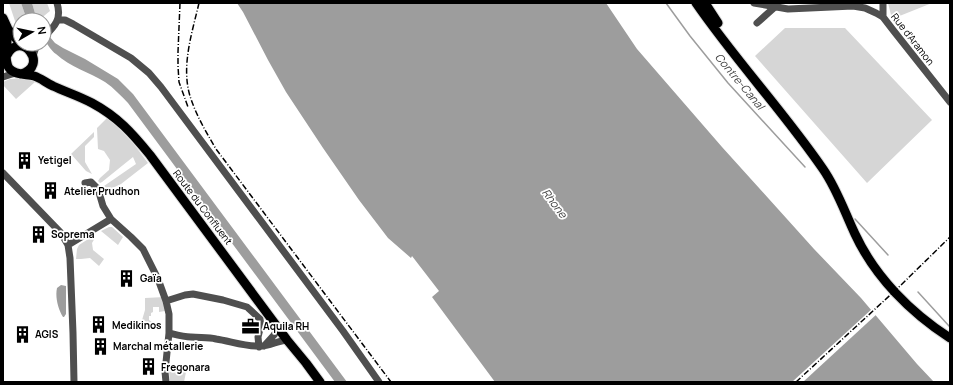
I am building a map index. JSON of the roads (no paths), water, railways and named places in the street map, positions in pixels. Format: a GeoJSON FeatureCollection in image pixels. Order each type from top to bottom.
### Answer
{"type":"FeatureCollection","features":[{"type":"Feature","properties":{"kind":"main road"},"geometry":{"type":"LineString","coordinates":[[699,3],[711,7],[745,67]]}},
{"type":"Feature","properties":{"kind":"main road"},"geometry":{"type":"LineString","coordinates":[[699,3],[723,40],[825,171],[863,250],[872,264],[887,283],[912,309],[950,338]]}},
{"type":"Feature","properties":{"kind":"main road"},"geometry":{"type":"LineString","coordinates":[[3,18],[8,29],[12,33]]}},
{"type":"Feature","properties":{"kind":"main road"},"geometry":{"type":"LineString","coordinates":[[3,26],[7,41],[8,67],[18,73],[29,70],[33,60]]}},
{"type":"Feature","properties":{"kind":"main road"},"geometry":{"type":"LineString","coordinates":[[7,59],[12,49]]}},
{"type":"Feature","properties":{"kind":"main road"},"geometry":{"type":"LineString","coordinates":[[31,52],[40,78]]}},
{"type":"Feature","properties":{"kind":"main road","name":"Route du Confluent"},"geometry":{"type":"LineString","coordinates":[[18,73],[40,78],[50,85],[90,102],[111,114],[135,136],[320,382]]}},
{"type":"Feature","properties":{"kind":"street"},"geometry":{"type":"LineString","coordinates":[[52,29],[58,20],[59,13],[57,3]]}},
{"type":"Feature","properties":{"kind":"street","name":"Rue d'Aramon"},"geometry":{"type":"LineString","coordinates":[[754,3],[788,9],[853,6],[865,8],[876,13],[883,17],[950,102]]}},
{"type":"Feature","properties":{"kind":"street"},"geometry":{"type":"LineString","coordinates":[[883,3],[883,17]]}},
{"type":"Feature","properties":{"kind":"street"},"geometry":{"type":"LineString","coordinates":[[757,23],[775,7]]}},
{"type":"Feature","properties":{"kind":"street"},"geometry":{"type":"LineString","coordinates":[[58,20],[65,20],[73,24],[131,58],[149,73],[161,87],[379,382]]}},
{"type":"Feature","properties":{"kind":"street"},"geometry":{"type":"LineString","coordinates":[[33,60],[35,52]]}},
{"type":"Feature","properties":{"kind":"street"},"geometry":{"type":"LineString","coordinates":[[3,73],[7,59]]}},
{"type":"Feature","properties":{"kind":"street"},"geometry":{"type":"LineString","coordinates":[[3,77],[18,73]]}},
{"type":"Feature","properties":{"kind":"street"},"geometry":{"type":"LineString","coordinates":[[3,173],[61,233],[68,245],[70,258],[74,382]]}},
{"type":"Feature","properties":{"kind":"street"},"geometry":{"type":"LineString","coordinates":[[85,183],[91,182],[98,189],[103,206],[111,219],[143,249],[158,279],[169,314],[169,333],[165,372],[166,382]]}},
{"type":"Feature","properties":{"kind":"street"},"geometry":{"type":"LineString","coordinates":[[68,245],[111,219]]}},
{"type":"Feature","properties":{"kind":"street"},"geometry":{"type":"LineString","coordinates":[[166,301],[193,294],[224,300],[246,307],[260,319],[261,325],[258,337],[262,346]]}},
{"type":"Feature","properties":{"kind":"street"},"geometry":{"type":"LineString","coordinates":[[262,346],[274,335],[278,328]]}},
{"type":"Feature","properties":{"kind":"street"},"geometry":{"type":"LineString","coordinates":[[169,333],[262,346],[287,340]]}},
{"type":"Feature","properties":{"kind":"water"},"geometry":{"type":"Polygon","coordinates":[[[21,3],[32,3],[35,12],[24,12],[21,3]]]}},
{"type":"Feature","properties":{"kind":"water","name":"Rhone"},"geometry":{"type":"Polygon","coordinates":[[[237,3],[606,3],[637,49],[722,147],[814,249],[861,298],[934,382],[495,382],[432,297],[439,291],[412,256],[411,258],[388,238],[359,200],[323,148],[286,92],[237,3]]]}},
{"type":"Feature","properties":{"kind":"water"},"geometry":{"type":"Polygon","coordinates":[[[52,39],[63,48],[85,59],[118,79],[133,94],[347,382],[335,382],[128,103],[105,82],[73,66],[52,50],[52,39]]]}},
{"type":"Feature","properties":{"kind":"water"},"geometry":{"type":"Polygon","coordinates":[[[61,285],[66,286],[66,314],[64,317],[57,303],[56,292],[57,288],[61,285]]]}},
{"type":"Feature","properties":{"kind":"waterway","name":"Contre-Canal"},"geometry":{"type":"LineString","coordinates":[[666,3],[690,36],[728,83],[805,167]]}},
{"type":"Feature","properties":{"kind":"waterway","name":"Contre-Canal"},"geometry":{"type":"LineString","coordinates":[[855,219],[888,255]]}},
{"type":"Feature","properties":{"kind":"waterway","name":"Contre-Canal"},"geometry":{"type":"LineString","coordinates":[[918,292],[949,326]]}},
{"type":"Feature","properties":{"kind":"railway"},"geometry":{"type":"LineString","coordinates":[[180,3],[178,52],[179,82],[188,107]]}},
{"type":"Feature","properties":{"kind":"railway"},"geometry":{"type":"LineString","coordinates":[[199,3],[188,50],[187,61],[188,85],[195,110],[216,149],[391,382]]}},
{"type":"Feature","properties":{"kind":"railway"},"geometry":{"type":"LineString","coordinates":[[796,382],[900,286],[950,237]]}},
{"type":"Feature","properties":{"kind":"place","name":"Yetigel"},"geometry":{"type":"Point","coordinates":[25,160]}},
{"type":"Feature","properties":{"kind":"place","name":"Atelier Prudhon"},"geometry":{"type":"Point","coordinates":[51,191]}},
{"type":"Feature","properties":{"kind":"place","name":"Soprema"},"geometry":{"type":"Point","coordinates":[38,234]}},
{"type":"Feature","properties":{"kind":"place","name":"Gaïa"},"geometry":{"type":"Point","coordinates":[127,278]}},
{"type":"Feature","properties":{"kind":"place","name":"Medikinos"},"geometry":{"type":"Point","coordinates":[99,325]}},
{"type":"Feature","properties":{"kind":"place","name":"Aquila RH"},"geometry":{"type":"Point","coordinates":[250,326]}},
{"type":"Feature","properties":{"kind":"place","name":"AGIS"},"geometry":{"type":"Point","coordinates":[22,334]}},
{"type":"Feature","properties":{"kind":"place","name":"Marchal métallerie"},"geometry":{"type":"Point","coordinates":[100,346]}},
{"type":"Feature","properties":{"kind":"place","name":"Fregonara"},"geometry":{"type":"Point","coordinates":[148,367]}}]}
